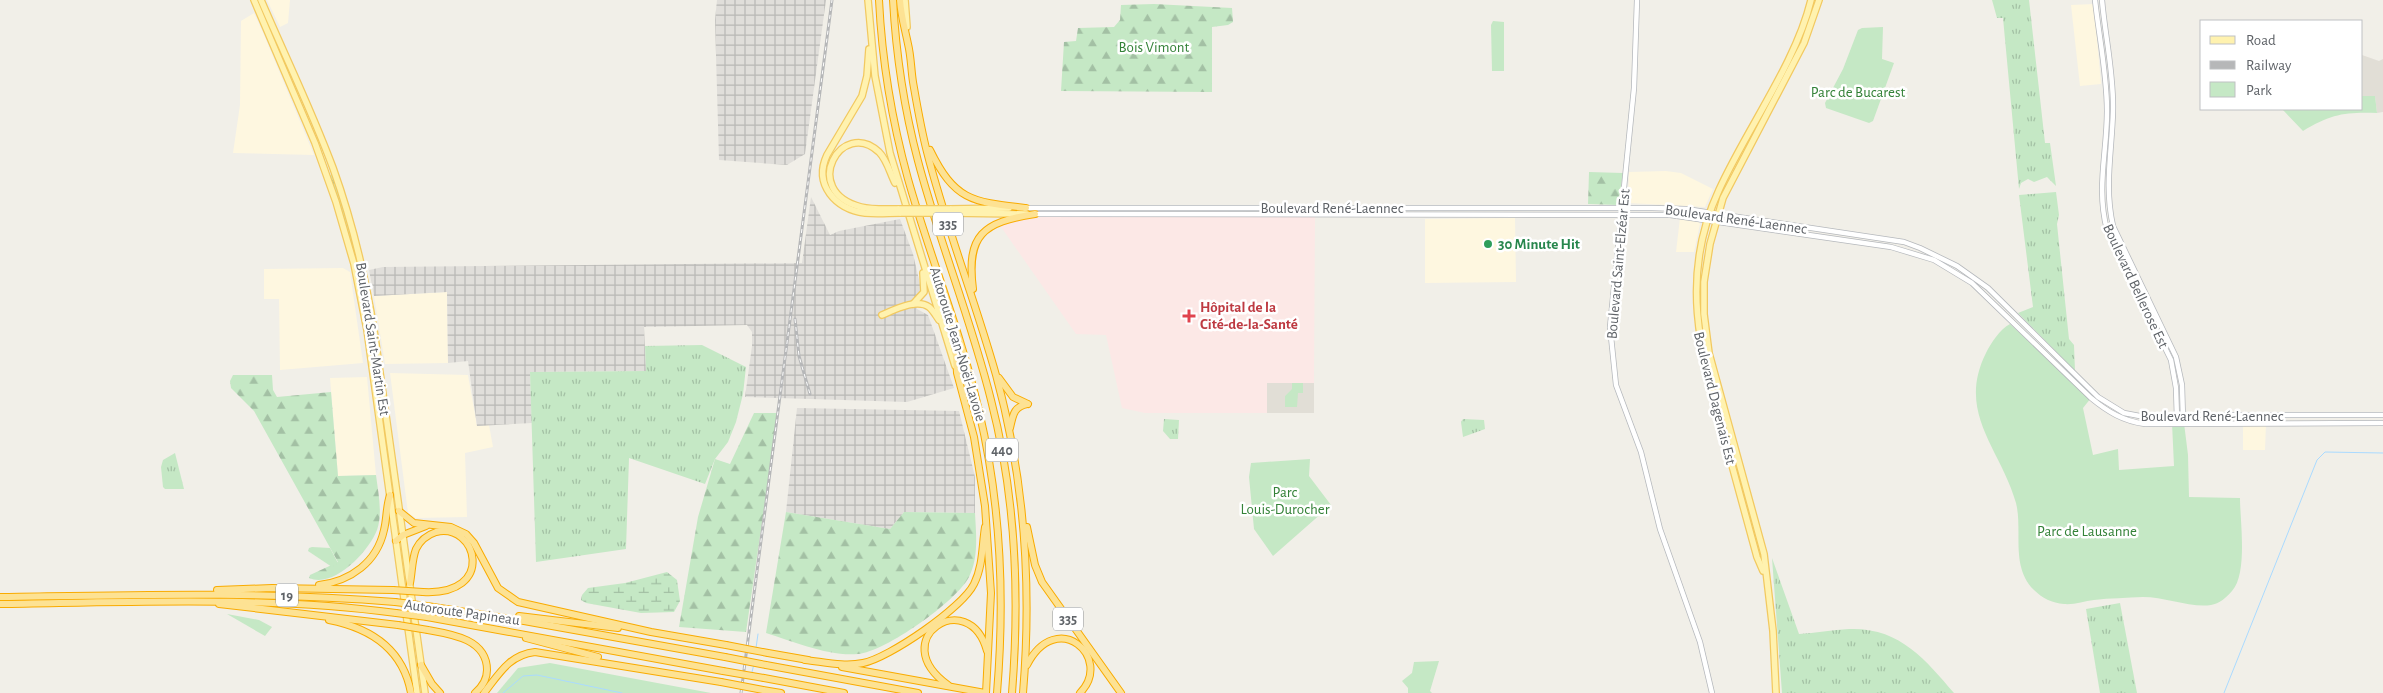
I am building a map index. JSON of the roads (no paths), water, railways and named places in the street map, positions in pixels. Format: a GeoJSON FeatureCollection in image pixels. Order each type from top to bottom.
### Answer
{"type":"FeatureCollection","features":[{"type":"Feature","properties":{"kind":"highway","name":"Autoroute Jean-Noël-Lavoie"},"geometry":{"type":"LineString","coordinates":[[879,0],[886,70],[896,128],[910,186],[975,395],[988,453],[996,500],[1002,598],[997,693]]}},
{"type":"Feature","properties":{"kind":"highway","name":"Autoroute Jean-Noël-Lavoie"},"geometry":{"type":"LineString","coordinates":[[893,0],[901,75],[913,141],[927,192],[984,371],[1005,464],[1016,573],[1016,633],[1012,693]]}},
{"type":"Feature","properties":{"kind":"highway"},"geometry":{"type":"LineString","coordinates":[[900,0],[901,22],[908,44]]}},
{"type":"Feature","properties":{"kind":"highway","name":"335"},"geometry":{"type":"LineString","coordinates":[[908,44],[924,140],[996,374],[1010,430],[1022,506],[1034,562],[1040,579],[1121,693]]}},
{"type":"Feature","properties":{"kind":"highway"},"geometry":{"type":"LineString","coordinates":[[924,140],[941,173],[960,192],[983,202],[1026,208]]}},
{"type":"Feature","properties":{"kind":"highway"},"geometry":{"type":"LineString","coordinates":[[975,307],[970,265],[977,241],[988,228],[999,221],[1035,214]]}},
{"type":"Feature","properties":{"kind":"highway"},"geometry":{"type":"LineString","coordinates":[[939,279],[942,305],[956,356],[957,373]]}},
{"type":"Feature","properties":{"kind":"highway","name":"335"},"geometry":{"type":"LineString","coordinates":[[957,373],[974,437],[986,516],[991,581],[986,693]]}},
{"type":"Feature","properties":{"kind":"highway"},"geometry":{"type":"LineString","coordinates":[[996,374],[1013,398],[1028,404],[1019,407],[1015,411],[1010,430]]}},
{"type":"Feature","properties":{"kind":"highway"},"geometry":{"type":"LineString","coordinates":[[303,588],[342,580],[366,564],[382,537],[390,495]]}},
{"type":"Feature","properties":{"kind":"highway"},"geometry":{"type":"LineString","coordinates":[[1022,506],[1028,591],[1023,693]]}},
{"type":"Feature","properties":{"kind":"highway"},"geometry":{"type":"LineString","coordinates":[[399,511],[412,522],[426,526],[451,527],[468,535],[497,586],[515,601],[652,632],[986,693]]}},
{"type":"Feature","properties":{"kind":"highway"},"geometry":{"type":"LineString","coordinates":[[805,660],[849,664],[876,660],[894,650],[955,606],[969,592],[977,576],[981,562],[986,516]]}},
{"type":"Feature","properties":{"kind":"highway"},"geometry":{"type":"LineString","coordinates":[[396,541],[403,535],[426,526]]}},
{"type":"Feature","properties":{"kind":"highway"},"geometry":{"type":"LineString","coordinates":[[179,594],[236,588],[423,592],[451,590],[460,586],[468,577],[472,566],[472,554],[468,545],[461,537],[443,532],[425,538],[415,553],[410,583]]}},
{"type":"Feature","properties":{"kind":"highway","name":"Autoroute Papineau"},"geometry":{"type":"LineString","coordinates":[[0,597],[268,594],[395,602],[518,620],[918,693]]}},
{"type":"Feature","properties":{"kind":"highway"},"geometry":{"type":"LineString","coordinates":[[195,600],[398,625],[460,637],[470,642],[481,652],[486,663],[486,676],[475,693]]}},
{"type":"Feature","properties":{"kind":"highway","name":"Autoroute Papineau"},"geometry":{"type":"LineString","coordinates":[[0,604],[195,600],[294,603],[396,613],[844,693]]}},
{"type":"Feature","properties":{"kind":"highway"},"geometry":{"type":"LineString","coordinates":[[436,607],[652,632]]}},
{"type":"Feature","properties":{"kind":"highway"},"geometry":{"type":"LineString","coordinates":[[308,614],[354,626],[379,639],[402,665],[411,693]]}},
{"type":"Feature","properties":{"kind":"highway"},"geometry":{"type":"LineString","coordinates":[[950,687],[935,675],[925,658],[926,640],[935,626],[947,621],[957,620],[972,625],[983,638],[989,657]]}},
{"type":"Feature","properties":{"kind":"highway"},"geometry":{"type":"LineString","coordinates":[[498,630],[550,646],[666,672]]}},
{"type":"Feature","properties":{"kind":"highway"},"geometry":{"type":"LineString","coordinates":[[1025,669],[1035,651],[1042,644],[1058,639],[1072,641],[1084,650],[1090,663],[1089,680],[1080,693]]}},
{"type":"Feature","properties":{"kind":"highway"},"geometry":{"type":"LineString","coordinates":[[484,693],[506,665],[518,657],[532,653],[545,653],[781,693]]}},
{"type":"Feature","properties":{"kind":"highway"},"geometry":{"type":"LineString","coordinates":[[421,665],[432,684],[440,693]]}},
{"type":"Feature","properties":{"kind":"main road","name":"Boulevard Saint-Martin Est"},"geometry":{"type":"LineString","coordinates":[[254,0],[327,175],[346,234],[362,301],[417,693]]}},
{"type":"Feature","properties":{"kind":"main road","name":"Boulevard Saint-Martin Est"},"geometry":{"type":"LineString","coordinates":[[261,0],[332,167],[354,233],[369,298],[425,693]]}},
{"type":"Feature","properties":{"kind":"main road","name":"335"},"geometry":{"type":"LineString","coordinates":[[868,0],[870,37],[884,125],[901,194],[957,373]]}},
{"type":"Feature","properties":{"kind":"main road","name":"335"},"geometry":{"type":"LineString","coordinates":[[905,0],[908,44]]}},
{"type":"Feature","properties":{"kind":"main road","name":"Boulevard Dagenais Est"},"geometry":{"type":"LineString","coordinates":[[1765,575],[1757,556],[1700,347],[1696,309],[1696,281],[1709,216],[1723,181],[1794,46],[1811,0]]}},
{"type":"Feature","properties":{"kind":"main road","name":"Boulevard Dagenais Est"},"geometry":{"type":"LineString","coordinates":[[1776,693],[1774,631],[1765,575],[1764,554],[1714,372],[1706,333],[1704,305],[1705,271],[1717,217],[1731,181],[1804,43],[1819,0]]}},
{"type":"Feature","properties":{"kind":"main road"},"geometry":{"type":"LineString","coordinates":[[870,37],[867,76],[863,92],[825,159],[823,180],[830,196],[848,208],[868,213],[950,211],[1035,214]]}},
{"type":"Feature","properties":{"kind":"main road"},"geometry":{"type":"LineString","coordinates":[[900,211],[864,208],[845,200],[830,183],[829,170],[832,161],[840,150],[848,145],[870,146],[882,156],[901,194]]}},
{"type":"Feature","properties":{"kind":"main road"},"geometry":{"type":"LineString","coordinates":[[950,211],[1026,208]]}},
{"type":"Feature","properties":{"kind":"main road"},"geometry":{"type":"LineString","coordinates":[[882,315],[912,305],[921,297],[924,291],[922,261]]}},
{"type":"Feature","properties":{"kind":"main road"},"geometry":{"type":"LineString","coordinates":[[912,305],[928,307],[942,325]]}},
{"type":"Feature","properties":{"kind":"street","name":"Boulevard Saint-Elzéar Est"},"geometry":{"type":"LineString","coordinates":[[1637,0],[1634,88],[1610,327],[1616,385],[1642,452],[1660,529],[1700,642],[1712,693]]}},
{"type":"Feature","properties":{"kind":"street","name":"Boulevard Bellerose Est"},"geometry":{"type":"LineString","coordinates":[[2095,0],[2107,113],[2101,179],[2102,211],[2107,230],[2171,360],[2176,388],[2177,420]]}},
{"type":"Feature","properties":{"kind":"street","name":"Boulevard Bellerose Est"},"geometry":{"type":"LineString","coordinates":[[2102,0],[2113,112],[2107,177],[2109,207],[2113,226],[2176,357],[2182,385],[2184,422]]}},
{"type":"Feature","properties":{"kind":"street","name":"Boulevard René-Laennec"},"geometry":{"type":"LineString","coordinates":[[1026,208],[1678,209],[1709,216],[1904,242],[1957,266],[1988,288],[2108,405],[2124,413],[2184,422],[2383,423]]}},
{"type":"Feature","properties":{"kind":"street","name":"Boulevard René-Laennec"},"geometry":{"type":"LineString","coordinates":[[1035,214],[1622,214],[1709,216]]}},
{"type":"Feature","properties":{"kind":"street","name":"Boulevard René-Laennec"},"geometry":{"type":"LineString","coordinates":[[2177,420],[2183,416],[2383,415]]}},
{"type":"Feature","properties":{"kind":"waterway"},"geometry":{"type":"LineString","coordinates":[[2224,693],[2317,460],[2325,452],[2383,453]]}},
{"type":"Feature","properties":{"kind":"waterway"},"geometry":{"type":"LineString","coordinates":[[756,648],[758,634]]}},
{"type":"Feature","properties":{"kind":"waterway"},"geometry":{"type":"LineString","coordinates":[[752,672],[754,664]]}},
{"type":"Feature","properties":{"kind":"waterway"},"geometry":{"type":"LineString","coordinates":[[503,693],[523,676],[537,675],[622,693]]}},
{"type":"Feature","properties":{"kind":"railway"},"geometry":{"type":"LineString","coordinates":[[741,693],[832,0]]}},
{"type":"Feature","properties":{"kind":"railway"},"geometry":{"type":"LineString","coordinates":[[795,319],[799,356],[810,394]]}},
{"type":"Feature","properties":{"kind":"place","name":"30 Minute Hit"},"geometry":{"type":"Point","coordinates":[1488,244]}},
{"type":"Feature","properties":{"kind":"place","name":"Hôpital de la Cité-de-la-Santé"},"geometry":{"type":"Point","coordinates":[1189,316]}},
{"type":"Feature","properties":{"kind":"park label","name":"Bois Vimont"},"geometry":{"type":"Point","coordinates":[1154,47]}},
{"type":"Feature","properties":{"kind":"park label","name":"Parc de Bucarest"},"geometry":{"type":"Point","coordinates":[1858,92]}},
{"type":"Feature","properties":{"kind":"park label","name":"Parc Louis-Durocher"},"geometry":{"type":"Point","coordinates":[1285,500]}},
{"type":"Feature","properties":{"kind":"park label","name":"Parc de Lausanne"},"geometry":{"type":"Point","coordinates":[2087,531]}}]}
